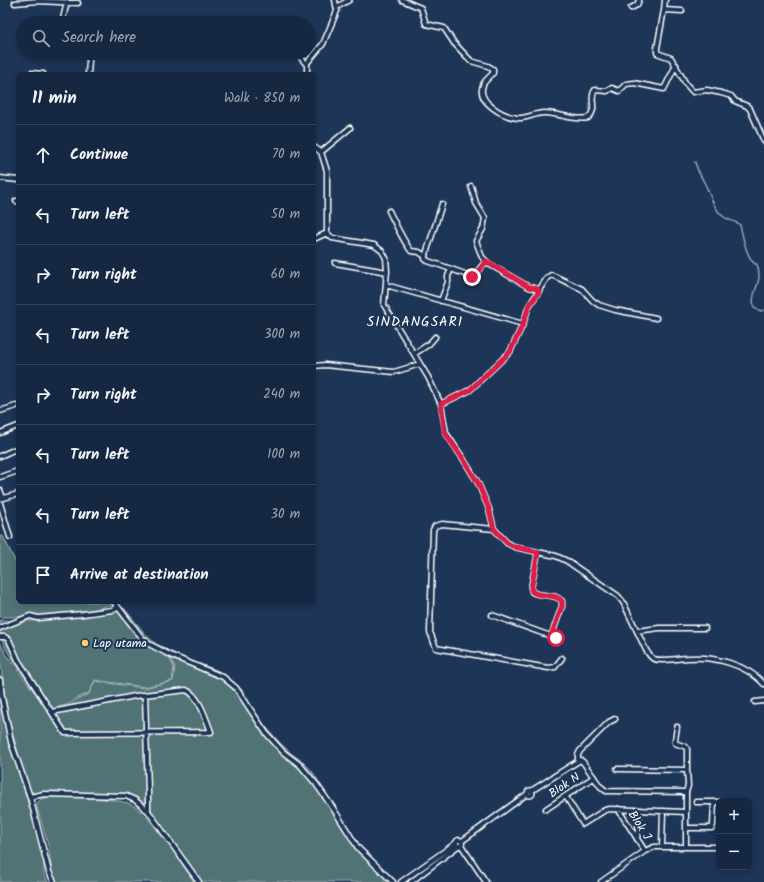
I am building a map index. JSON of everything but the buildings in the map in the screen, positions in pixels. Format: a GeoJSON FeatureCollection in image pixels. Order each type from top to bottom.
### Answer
{"type":"FeatureCollection","features":[{"type":"Feature","properties":{"kind":"street"},"geometry":{"type":"LineString","coordinates":[[316,52],[323,44],[337,7],[335,0]]}},
{"type":"Feature","properties":{"kind":"street"},"geometry":{"type":"LineString","coordinates":[[337,7],[349,0]]}},
{"type":"Feature","properties":{"kind":"street"},"geometry":{"type":"LineString","coordinates":[[402,0],[420,8],[426,24],[444,28],[454,44],[471,61],[491,67],[494,72],[483,85],[483,98],[494,108],[515,118],[544,113],[578,119],[588,118],[593,110],[592,94],[595,90],[607,91],[612,88],[619,91],[626,84],[634,83],[664,89],[677,66]]}},
{"type":"Feature","properties":{"kind":"street"},"geometry":{"type":"LineString","coordinates":[[631,8],[637,5],[639,0]]}},
{"type":"Feature","properties":{"kind":"street"},"geometry":{"type":"LineString","coordinates":[[665,0],[656,50],[659,54],[666,55],[671,58],[680,71],[686,84],[693,92],[707,90],[721,93],[731,96],[735,101],[747,106],[750,109],[764,141]]}},
{"type":"Feature","properties":{"kind":"street"},"geometry":{"type":"LineString","coordinates":[[15,3],[38,1],[78,3]]}},
{"type":"Feature","properties":{"kind":"street"},"geometry":{"type":"LineString","coordinates":[[64,16],[67,2]]}},
{"type":"Feature","properties":{"kind":"street"},"geometry":{"type":"LineString","coordinates":[[664,10],[682,10]]}},
{"type":"Feature","properties":{"kind":"street"},"geometry":{"type":"LineString","coordinates":[[88,72],[89,60]]}},
{"type":"Feature","properties":{"kind":"street"},"geometry":{"type":"LineString","coordinates":[[303,60],[307,65]]}},
{"type":"Feature","properties":{"kind":"street"},"geometry":{"type":"LineString","coordinates":[[307,72],[307,65],[310,60]]}},
{"type":"Feature","properties":{"kind":"street"},"geometry":{"type":"LineString","coordinates":[[321,152],[350,128]]}},
{"type":"Feature","properties":{"kind":"street"},"geometry":{"type":"LineString","coordinates":[[316,148],[321,152],[327,171],[326,233]]}},
{"type":"Feature","properties":{"kind":"street"},"geometry":{"type":"LineString","coordinates":[[0,178],[16,180]]}},
{"type":"Feature","properties":{"kind":"street"},"geometry":{"type":"LineString","coordinates":[[471,186],[476,203],[485,218],[483,229],[476,241],[482,257],[486,261],[529,287],[539,290]]}},
{"type":"Feature","properties":{"kind":"street"},"geometry":{"type":"LineString","coordinates":[[425,256],[442,204]]}},
{"type":"Feature","properties":{"kind":"street"},"geometry":{"type":"LineString","coordinates":[[389,211],[406,245],[412,251],[419,252],[425,256],[425,259],[473,277],[486,261]]}},
{"type":"Feature","properties":{"kind":"street"},"geometry":{"type":"LineString","coordinates":[[316,238],[326,233]]}},
{"type":"Feature","properties":{"kind":"street"},"geometry":{"type":"LineString","coordinates":[[326,233],[332,238],[378,247],[382,250],[386,258],[387,272],[384,305],[428,377],[441,404],[446,435],[478,483],[489,509],[494,529],[507,543],[515,547],[556,556],[568,561],[618,596],[623,602],[650,656],[654,659],[660,660],[690,657],[715,659],[734,664],[759,678],[764,684]]}},
{"type":"Feature","properties":{"kind":"street"},"geometry":{"type":"LineString","coordinates":[[335,263],[387,272]]}},
{"type":"Feature","properties":{"kind":"street"},"geometry":{"type":"LineString","coordinates":[[441,301],[448,282],[450,269]]}},
{"type":"Feature","properties":{"kind":"street"},"geometry":{"type":"LineString","coordinates":[[441,404],[470,390],[510,352],[523,324],[529,306],[547,278],[551,275],[582,289],[593,301],[600,305],[615,310],[656,318]]}},
{"type":"Feature","properties":{"kind":"street"},"geometry":{"type":"LineString","coordinates":[[386,285],[523,324]]}},
{"type":"Feature","properties":{"kind":"street"},"geometry":{"type":"LineString","coordinates":[[414,354],[429,344],[435,337]]}},
{"type":"Feature","properties":{"kind":"street"},"geometry":{"type":"LineString","coordinates":[[316,366],[394,372],[420,364]]}},
{"type":"Feature","properties":{"kind":"street"},"geometry":{"type":"LineString","coordinates":[[0,412],[16,406]]}},
{"type":"Feature","properties":{"kind":"street"},"geometry":{"type":"LineString","coordinates":[[0,433],[16,427]]}},
{"type":"Feature","properties":{"kind":"street"},"geometry":{"type":"LineString","coordinates":[[0,456],[16,449]]}},
{"type":"Feature","properties":{"kind":"street"},"geometry":{"type":"LineString","coordinates":[[0,477],[16,472]]}},
{"type":"Feature","properties":{"kind":"street"},"geometry":{"type":"LineString","coordinates":[[0,490],[1,499],[16,495]]}},
{"type":"Feature","properties":{"kind":"street"},"geometry":{"type":"LineString","coordinates":[[0,503],[10,537]]}},
{"type":"Feature","properties":{"kind":"street"},"geometry":{"type":"LineString","coordinates":[[494,529],[442,524],[435,526],[433,530],[430,632],[436,648],[548,668],[555,667],[562,658]]}},
{"type":"Feature","properties":{"kind":"street"},"geometry":{"type":"LineString","coordinates":[[538,552],[531,588],[532,592],[535,594],[557,597],[562,601],[562,606],[551,636]]}},
{"type":"Feature","properties":{"kind":"street"},"geometry":{"type":"LineString","coordinates":[[115,604],[142,638],[150,644],[170,655],[223,677],[236,688],[269,737],[283,752],[300,765],[316,784],[358,848],[393,882]]}},
{"type":"Feature","properties":{"kind":"street"},"geometry":{"type":"LineString","coordinates":[[0,628],[29,616],[38,618],[83,614],[112,610],[117,607]]}},
{"type":"Feature","properties":{"kind":"street"},"geometry":{"type":"LineString","coordinates":[[492,615],[556,638]]}},
{"type":"Feature","properties":{"kind":"street"},"geometry":{"type":"LineString","coordinates":[[637,631],[659,628],[705,628]]}},
{"type":"Feature","properties":{"kind":"street"},"geometry":{"type":"LineString","coordinates":[[0,637],[5,637],[9,640],[18,660],[52,712],[62,732],[211,732],[197,701],[189,691],[186,690],[87,704],[52,712]]}},
{"type":"Feature","properties":{"kind":"street"},"geometry":{"type":"LineString","coordinates":[[0,680],[11,742],[30,797],[49,872],[54,882]]}},
{"type":"Feature","properties":{"kind":"street"},"geometry":{"type":"LineString","coordinates":[[145,695],[148,811]]}},
{"type":"Feature","properties":{"kind":"street"},"geometry":{"type":"LineString","coordinates":[[755,702],[764,701]]}},
{"type":"Feature","properties":{"kind":"street"},"geometry":{"type":"LineString","coordinates":[[578,761],[580,751],[609,722],[615,719]]}},
{"type":"Feature","properties":{"kind":"street"},"geometry":{"type":"LineString","coordinates":[[677,727],[674,740],[675,743],[686,747],[687,749],[688,786],[686,792],[686,847]]}},
{"type":"Feature","properties":{"kind":"street"},"geometry":{"type":"LineString","coordinates":[[411,882],[459,844],[527,794],[531,796],[533,793],[531,791],[580,760],[600,786],[606,790],[686,792]]}},
{"type":"Feature","properties":{"kind":"street"},"geometry":{"type":"LineString","coordinates":[[617,769],[687,770]]}},
{"type":"Feature","properties":{"kind":"street","name":"Blok N"},"geometry":{"type":"LineString","coordinates":[[546,809],[594,777]]}},
{"type":"Feature","properties":{"kind":"street"},"geometry":{"type":"LineString","coordinates":[[30,797],[44,794],[126,796],[135,800],[148,811],[199,882]]}},
{"type":"Feature","properties":{"kind":"street"},"geometry":{"type":"LineString","coordinates":[[566,797],[583,824],[604,810],[618,809],[686,812]]}},
{"type":"Feature","properties":{"kind":"street"},"geometry":{"type":"LineString","coordinates":[[686,828],[712,828],[714,802],[696,802]]}},
{"type":"Feature","properties":{"kind":"street","name":"Blok J"},"geometry":{"type":"LineString","coordinates":[[618,809],[645,851]]}},
{"type":"Feature","properties":{"kind":"street"},"geometry":{"type":"LineString","coordinates":[[637,839],[640,810]]}},
{"type":"Feature","properties":{"kind":"street"},"geometry":{"type":"LineString","coordinates":[[662,847],[663,811]]}},
{"type":"Feature","properties":{"kind":"street"},"geometry":{"type":"LineString","coordinates":[[401,882],[459,844]]}},
{"type":"Feature","properties":{"kind":"street"},"geometry":{"type":"LineString","coordinates":[[459,844],[486,882]]}},
{"type":"Feature","properties":{"kind":"street"},"geometry":{"type":"LineString","coordinates":[[601,882],[645,851],[654,847],[716,847]]}},
{"type":"Feature","properties":{"kind":"green space"},"geometry":{"type":"Polygon","coordinates":[[[0,536],[3,536],[16,563],[16,604],[113,604],[91,610],[36,617],[0,617],[0,536]]]}},
{"type":"Feature","properties":{"kind":"green space"},"geometry":{"type":"Polygon","coordinates":[[[124,608],[147,636],[156,644],[163,647],[174,667],[172,681],[144,687],[95,680],[89,693],[75,699],[70,704],[52,709],[14,663],[3,642],[0,632],[0,620],[36,621],[108,613],[124,608]]]}},
{"type":"Feature","properties":{"kind":"green space"},"geometry":{"type":"Polygon","coordinates":[[[0,643],[9,659],[49,711],[70,706],[76,700],[89,694],[95,681],[144,688],[173,681],[175,667],[165,649],[178,656],[219,671],[243,691],[259,719],[280,743],[312,771],[361,847],[396,882],[201,882],[146,806],[128,798],[113,794],[53,791],[34,793],[30,791],[13,736],[5,699],[2,681],[0,643]]]}},
{"type":"Feature","properties":{"kind":"green space"},"geometry":{"type":"Polygon","coordinates":[[[0,699],[7,734],[44,855],[44,874],[48,882],[0,882],[0,699]]]}},
{"type":"Feature","properties":{"kind":"green space"},"geometry":{"type":"Polygon","coordinates":[[[48,797],[102,799],[130,804],[138,809],[155,827],[194,882],[56,882],[53,877],[48,845],[36,804],[41,799],[48,797]]]}},
{"type":"Feature","properties":{"kind":"waterway"},"geometry":{"type":"LineString","coordinates":[[695,162],[717,210],[726,218],[740,225],[749,256],[752,261],[757,264],[759,271],[753,302],[754,308],[761,311],[764,310]]}},
{"type":"Feature","properties":{"kind":"place","name":"Lap utama"},"geometry":{"type":"Point","coordinates":[85,643]}},
{"type":"Feature","properties":{"kind":"district","name":"SINDANGSARI"},"geometry":{"type":"Point","coordinates":[415,321]}},
{"type":"Feature","properties":{"kind":"route"},"geometry":{"type":"LineString","coordinates":[[472,277],[475,277],[486,261],[529,287],[539,290],[529,306],[523,324],[510,352],[470,390],[441,404],[446,435],[478,483],[489,509],[494,529],[507,543],[515,547],[538,552],[531,590],[535,594],[557,597],[562,601],[562,606],[551,636],[556,638]]}}]}
